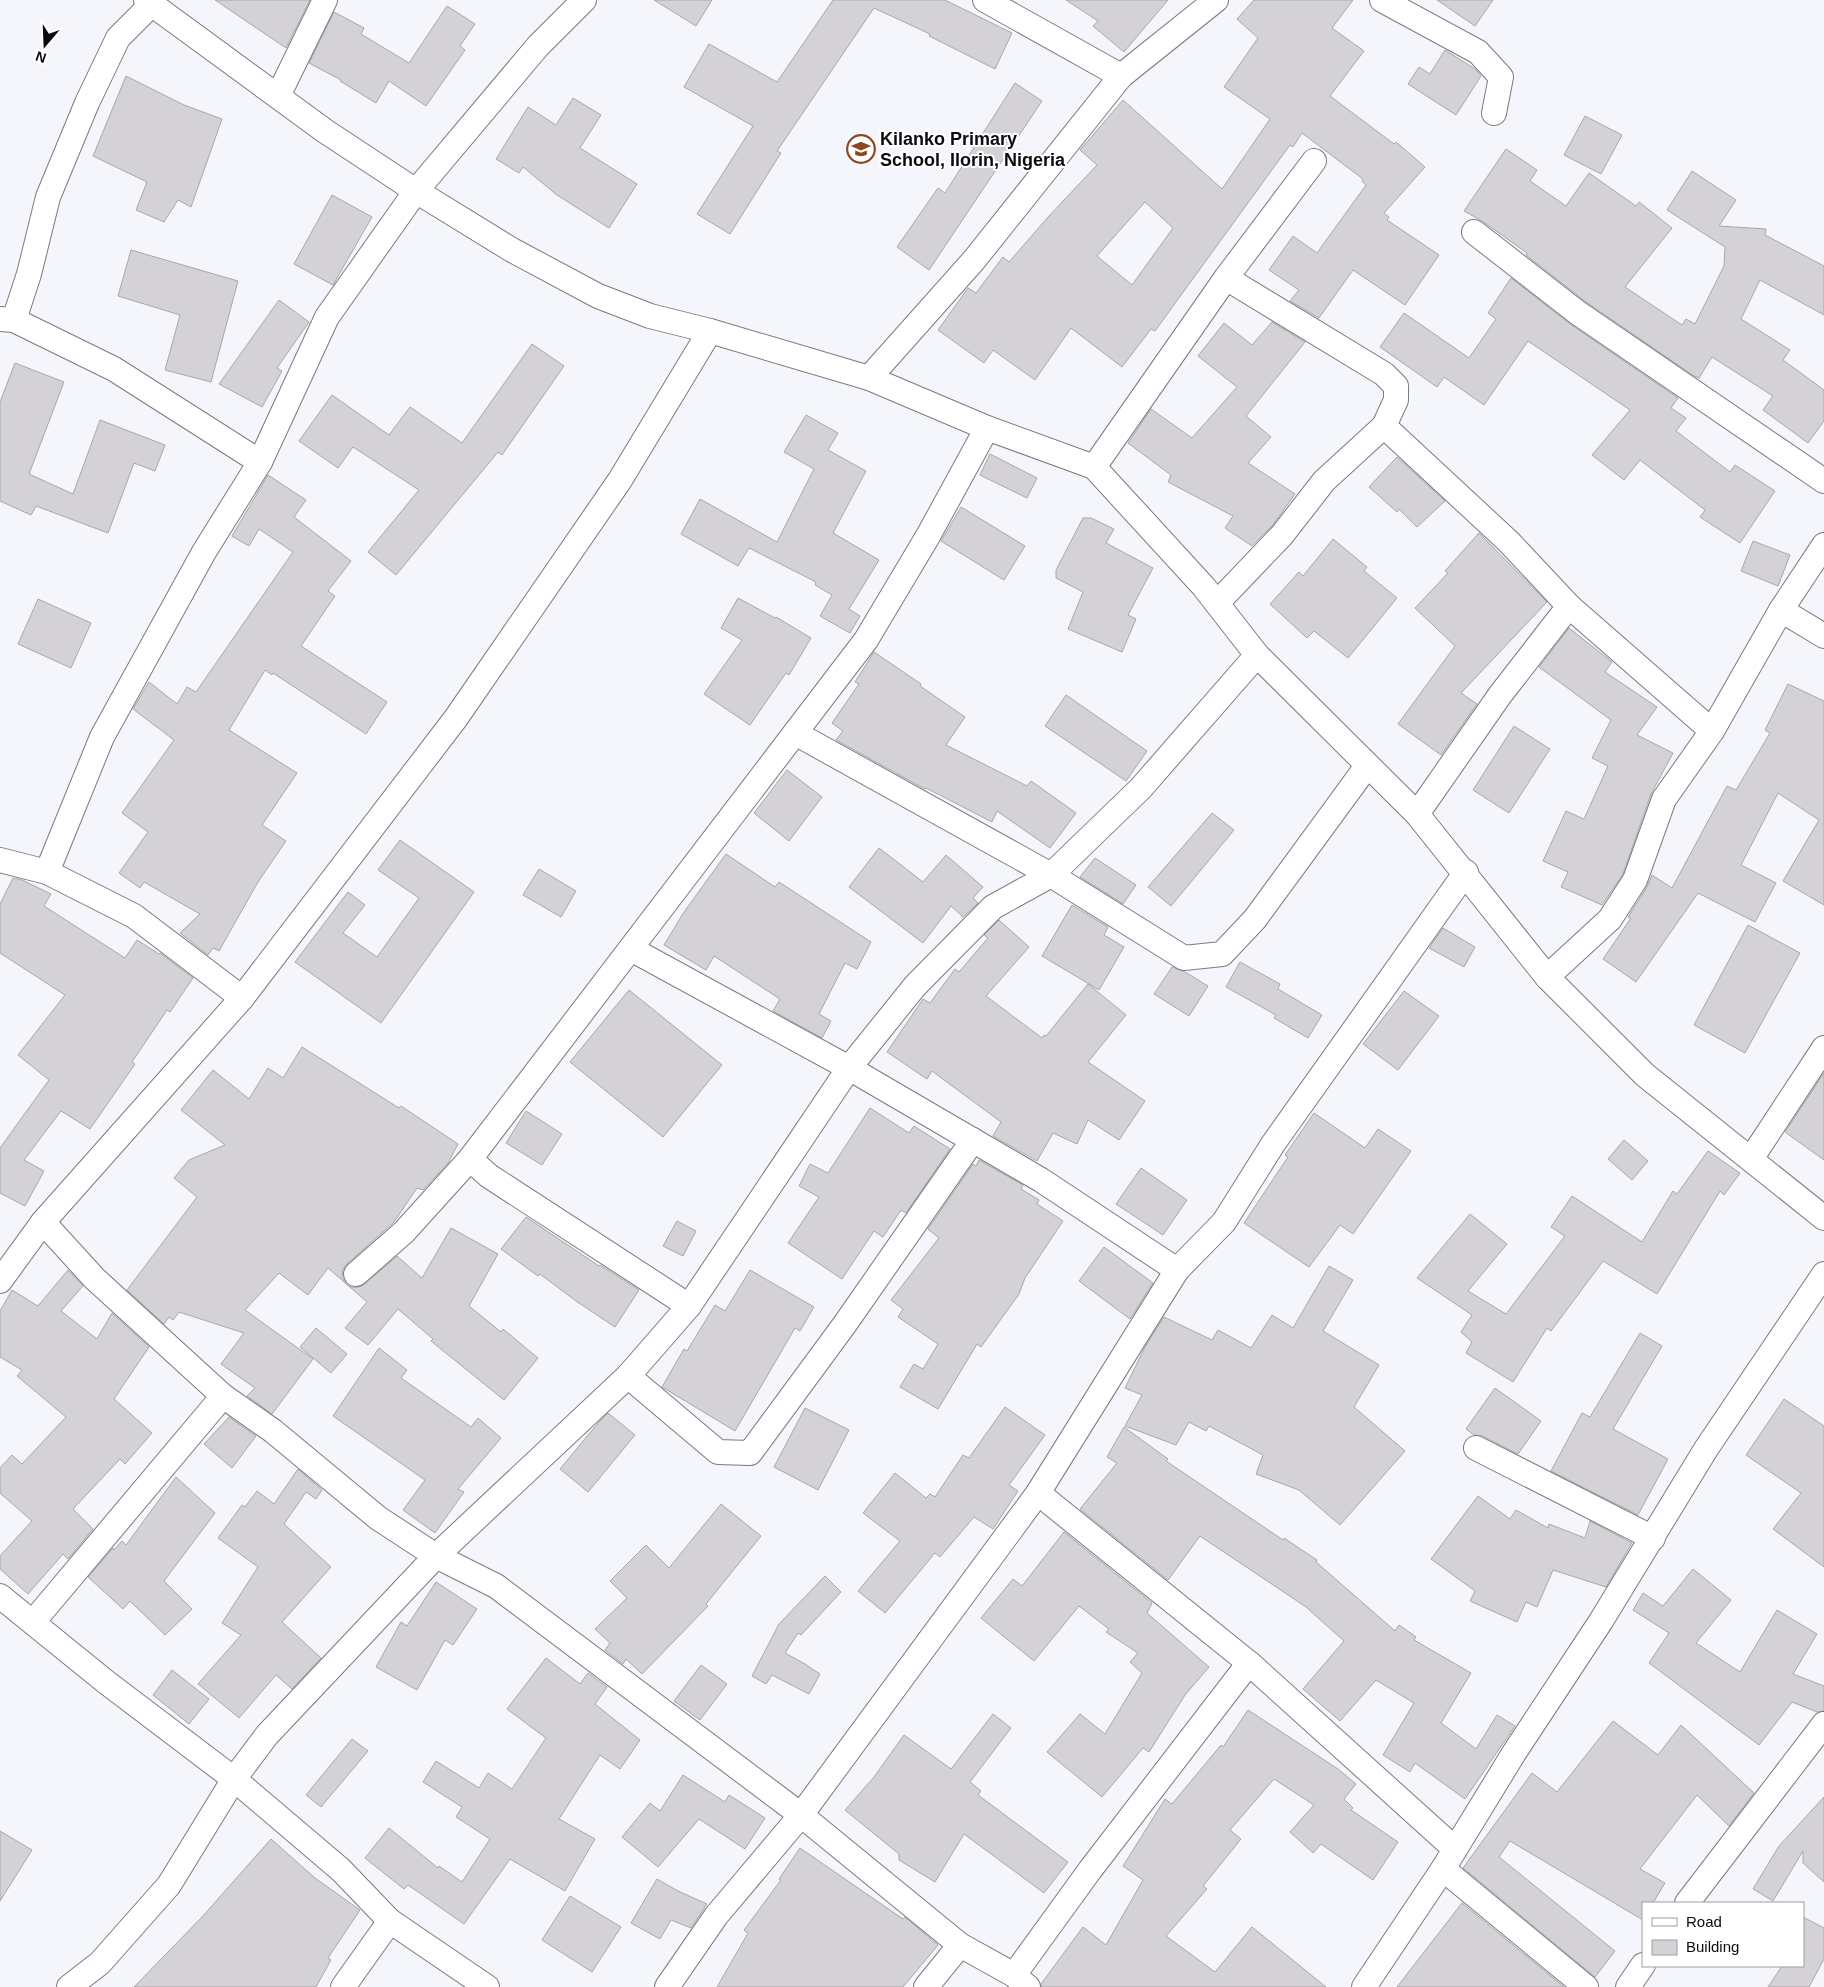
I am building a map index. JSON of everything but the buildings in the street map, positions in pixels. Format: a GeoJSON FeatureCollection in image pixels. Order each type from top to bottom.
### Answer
{"type":"FeatureCollection","features":[{"type":"Feature","properties":{"kind":"street"},"geometry":{"type":"LineString","coordinates":[[278,96],[325,0]]}},
{"type":"Feature","properties":{"kind":"street"},"geometry":{"type":"LineString","coordinates":[[47,872],[102,737],[204,552],[260,462],[327,317],[416,192],[538,46],[584,0]]}},
{"type":"Feature","properties":{"kind":"street"},"geometry":{"type":"LineString","coordinates":[[985,0],[1121,76]]}},
{"type":"Feature","properties":{"kind":"street"},"geometry":{"type":"LineString","coordinates":[[869,378],[974,260],[1121,76],[1216,0]]}},
{"type":"Feature","properties":{"kind":"street"},"geometry":{"type":"LineString","coordinates":[[1382,0],[1478,52],[1501,77],[1494,113]]}},
{"type":"Feature","properties":{"kind":"street"},"geometry":{"type":"LineString","coordinates":[[260,462],[114,369],[7,320],[29,274],[48,197],[87,104],[118,38],[149,2],[324,131],[416,192],[512,250],[598,296],[650,316],[710,331],[869,378],[987,428],[1094,467],[1217,603],[1257,655],[1367,766],[1418,814],[1466,872],[1547,977],[1645,1075],[1824,1218]]}},
{"type":"Feature","properties":{"kind":"street"},"geometry":{"type":"LineString","coordinates":[[1094,467],[1226,278],[1314,161]]}},
{"type":"Feature","properties":{"kind":"street"},"geometry":{"type":"LineString","coordinates":[[1474,232],[1578,313],[1824,481]]}},
{"type":"Feature","properties":{"kind":"street"},"geometry":{"type":"LineString","coordinates":[[1217,603],[1282,535],[1324,481],[1384,426],[1396,400],[1396,386],[1384,374],[1226,278]]}},
{"type":"Feature","properties":{"kind":"street"},"geometry":{"type":"LineString","coordinates":[[0,1281],[43,1222],[242,998],[456,718],[620,480],[710,331]]}},
{"type":"Feature","properties":{"kind":"street"},"geometry":{"type":"LineString","coordinates":[[1384,426],[1509,542],[1569,606],[1712,731]]}},
{"type":"Feature","properties":{"kind":"street"},"geometry":{"type":"LineString","coordinates":[[356,1274],[404,1232],[470,1159],[866,640],[928,536],[987,428]]}},
{"type":"Feature","properties":{"kind":"street"},"geometry":{"type":"LineString","coordinates":[[1547,977],[1610,919],[1635,880],[1664,799],[1712,731],[1781,610],[1824,545]]}},
{"type":"Feature","properties":{"kind":"street"},"geometry":{"type":"LineString","coordinates":[[1418,814],[1500,695],[1569,606]]}},
{"type":"Feature","properties":{"kind":"street"},"geometry":{"type":"LineString","coordinates":[[1781,610],[1824,636]]}},
{"type":"Feature","properties":{"kind":"street"},"geometry":{"type":"LineString","coordinates":[[70,1987],[100,1963],[169,1885],[234,1779],[267,1735],[436,1556],[628,1376],[689,1306],[849,1068],[915,986],[993,907],[1051,875],[1141,788],[1257,655]]}},
{"type":"Feature","properties":{"kind":"street"},"geometry":{"type":"LineString","coordinates":[[795,733],[1051,875],[1184,958],[1222,954],[1255,918],[1367,766]]}},
{"type":"Feature","properties":{"kind":"street"},"geometry":{"type":"LineString","coordinates":[[0,860],[47,872],[134,916],[242,998]]}},
{"type":"Feature","properties":{"kind":"street"},"geometry":{"type":"LineString","coordinates":[[667,1987],[716,1916],[801,1815],[1038,1494],[1177,1270],[1224,1222],[1273,1144],[1466,872]]}},
{"type":"Feature","properties":{"kind":"street"},"geometry":{"type":"LineString","coordinates":[[631,949],[849,1068],[973,1140],[1041,1180],[1177,1270]]}},
{"type":"Feature","properties":{"kind":"street"},"geometry":{"type":"LineString","coordinates":[[1751,1160],[1824,1048]]}},
{"type":"Feature","properties":{"kind":"street"},"geometry":{"type":"LineString","coordinates":[[628,1376],[718,1452],[750,1452],[845,1324],[973,1140]]}},
{"type":"Feature","properties":{"kind":"street"},"geometry":{"type":"LineString","coordinates":[[470,1159],[496,1181],[689,1306]]}},
{"type":"Feature","properties":{"kind":"street"},"geometry":{"type":"LineString","coordinates":[[43,1222],[95,1279],[223,1396],[274,1431],[378,1518],[436,1556],[496,1586],[801,1815],[960,1945],[1021,1981],[1090,1870],[1249,1663]]}},
{"type":"Feature","properties":{"kind":"street"},"geometry":{"type":"LineString","coordinates":[[1364,1987],[1443,1869],[1514,1753],[1601,1621],[1706,1449],[1824,1274]]}},
{"type":"Feature","properties":{"kind":"street"},"geometry":{"type":"LineString","coordinates":[[33,1622],[223,1396]]}},
{"type":"Feature","properties":{"kind":"street"},"geometry":{"type":"LineString","coordinates":[[1476,1448],[1652,1538]]}},
{"type":"Feature","properties":{"kind":"street"},"geometry":{"type":"LineString","coordinates":[[1038,1494],[1249,1663],[1455,1849]]}},
{"type":"Feature","properties":{"kind":"street"},"geometry":{"type":"LineString","coordinates":[[0,1596],[106,1682],[234,1779],[341,1870],[390,1921],[486,1987]]}},
{"type":"Feature","properties":{"kind":"street"},"geometry":{"type":"LineString","coordinates":[[1688,1902],[1824,1724]]}},
{"type":"Feature","properties":{"kind":"street"},"geometry":{"type":"LineString","coordinates":[[1443,1869],[1586,1987]]}},
{"type":"Feature","properties":{"kind":"street"},"geometry":{"type":"LineString","coordinates":[[343,1987],[390,1921]]}},
{"type":"Feature","properties":{"kind":"street"},"geometry":{"type":"LineString","coordinates":[[926,1987],[960,1945]]}},
{"type":"Feature","properties":{"kind":"street"},"geometry":{"type":"LineString","coordinates":[[1628,1987],[1642,1966]]}},
{"type":"Feature","properties":{"kind":"place","name":"Kilanko Primary School, Ilorin, Nigeria"},"geometry":{"type":"Point","coordinates":[861,149]}}]}
